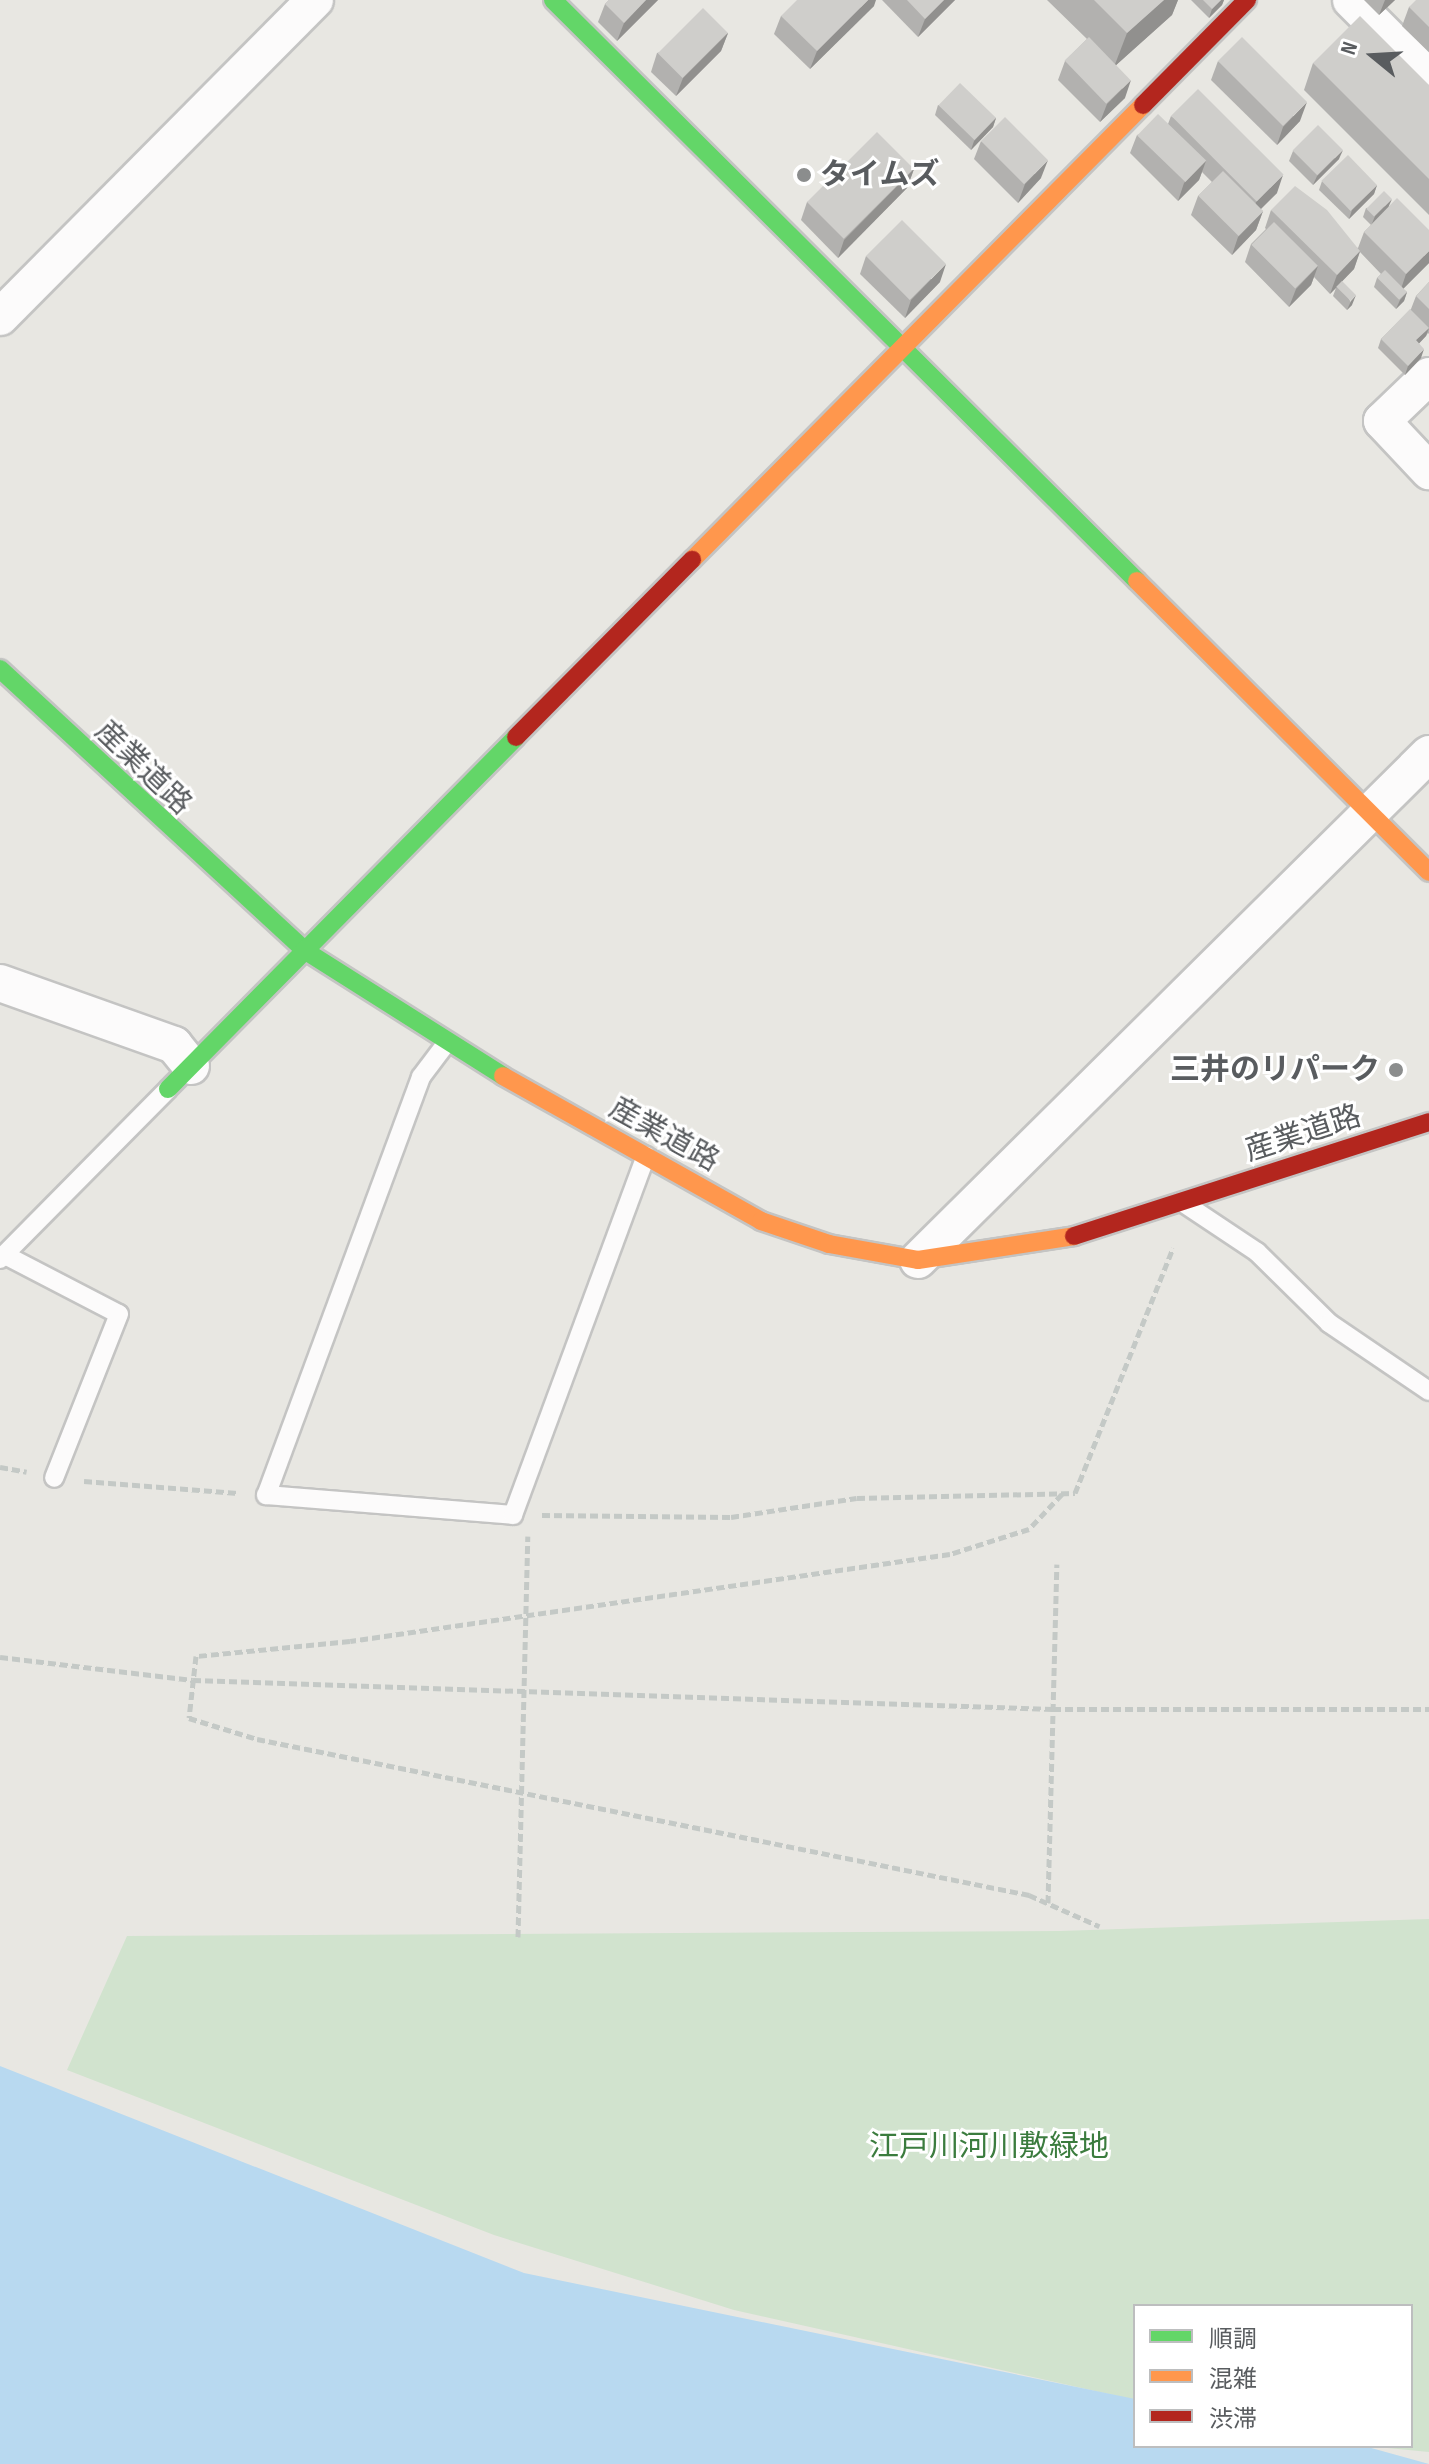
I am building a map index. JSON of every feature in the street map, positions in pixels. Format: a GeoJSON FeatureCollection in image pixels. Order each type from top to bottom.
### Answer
{"type":"FeatureCollection","features":[{"type":"Feature","properties":{"kind":"street"},"geometry":{"type":"LineString","coordinates":[[0,317],[315,0]]}},
{"type":"Feature","properties":{"kind":"street"},"geometry":{"type":"LineString","coordinates":[[553,0],[1429,872]]}},
{"type":"Feature","properties":{"kind":"street"},"geometry":{"type":"LineString","coordinates":[[180,1078],[1247,0]]}},
{"type":"Feature","properties":{"kind":"street"},"geometry":{"type":"LineString","coordinates":[[1351,0],[1429,78]]}},
{"type":"Feature","properties":{"kind":"street"},"geometry":{"type":"LineString","coordinates":[[1429,376],[1382,421],[1429,471]]}},
{"type":"Feature","properties":{"kind":"street","name":"産業道路"},"geometry":{"type":"LineString","coordinates":[[0,669],[196,857],[304,950],[445,1045],[761,1221],[829,1244],[918,1260],[1047,1245],[1429,1122]]}},
{"type":"Feature","properties":{"kind":"street"},"geometry":{"type":"LineString","coordinates":[[918,1260],[1429,754]]}},
{"type":"Feature","properties":{"kind":"street"},"geometry":{"type":"LineString","coordinates":[[0,983],[174,1045],[180,1078]]}},
{"type":"Feature","properties":{"kind":"lane"},"geometry":{"type":"LineString","coordinates":[[445,1045],[421,1077],[266,1495],[521,1515],[646,1156]]}},
{"type":"Feature","properties":{"kind":"lane"},"geometry":{"type":"LineString","coordinates":[[54,1478],[119,1314],[2,1257],[180,1078]]}},
{"type":"Feature","properties":{"kind":"lane"},"geometry":{"type":"LineString","coordinates":[[1183,1203],[1257,1252],[1329,1323],[1429,1391]]}},
{"type":"Feature","properties":{"kind":"path"},"geometry":{"type":"LineString","coordinates":[[518,1937],[526,1614],[521,1515],[731,1517],[857,1498],[1075,1493],[1180,1230],[1213,1223]]}},
{"type":"Feature","properties":{"kind":"path"},"geometry":{"type":"LineString","coordinates":[[0,1467],[54,1478],[266,1495]]}},
{"type":"Feature","properties":{"kind":"path"},"geometry":{"type":"LineString","coordinates":[[1062,1494],[1029,1529],[950,1554],[526,1614],[196,1656],[189,1718],[257,1739],[1048,1904],[1099,1926]]}},
{"type":"Feature","properties":{"kind":"path"},"geometry":{"type":"LineString","coordinates":[[1048,1904],[1057,1564]]}},
{"type":"Feature","properties":{"kind":"path"},"geometry":{"type":"LineString","coordinates":[[0,1657],[193,1680],[1053,1709],[1429,1709]]}},
{"type":"Feature","properties":{"kind":"green space","name":"江戸川河川敷緑地"},"geometry":{"type":"Polygon","coordinates":[[[1429,1919],[1429,2452],[1388,2448],[1413,2448],[1413,2304],[1133,2304],[1133,2400],[734,2310],[494,2235],[67,2070],[127,1936],[1060,1931],[1429,1919]]]}},
{"type":"Feature","properties":{"kind":"water"},"geometry":{"type":"Polygon","coordinates":[[[0,2066],[524,2273],[1133,2399],[1133,2448],[1371,2448],[1429,2464],[0,2464],[0,2066]]]}},
{"type":"Feature","properties":{"kind":"building"},"geometry":{"type":"Polygon","coordinates":[[[609,0],[646,0],[624,23],[605,4],[609,0]]]}},
{"type":"Feature","properties":{"kind":"building"},"geometry":{"type":"Polygon","coordinates":[[[797,0],[868,0],[817,51],[781,16],[797,0]]]}},
{"type":"Feature","properties":{"kind":"building"},"geometry":{"type":"Polygon","coordinates":[[[907,0],[944,0],[925,19],[907,0]]]}},
{"type":"Feature","properties":{"kind":"building"},"geometry":{"type":"Polygon","coordinates":[[[1094,0],[1164,0],[1127,33],[1094,0]]]}},
{"type":"Feature","properties":{"kind":"building"},"geometry":{"type":"Polygon","coordinates":[[[1203,0],[1221,0],[1212,9],[1203,0]]]}},
{"type":"Feature","properties":{"kind":"building"},"geometry":{"type":"Polygon","coordinates":[[[1416,0],[1429,0],[1429,27],[1409,7],[1416,0]]]}},
{"type":"Feature","properties":{"kind":"building"},"geometry":{"type":"Polygon","coordinates":[[[703,8],[728,33],[682,78],[658,53],[703,8]]]}},
{"type":"Feature","properties":{"kind":"building"},"geometry":{"type":"Polygon","coordinates":[[[1360,16],[1429,85],[1429,179],[1313,63],[1360,16]]]}},
{"type":"Feature","properties":{"kind":"building"},"geometry":{"type":"Polygon","coordinates":[[[1089,37],[1131,80],[1106,104],[1065,61],[1089,37]]]}},
{"type":"Feature","properties":{"kind":"building"},"geometry":{"type":"Polygon","coordinates":[[[1242,37],[1307,102],[1283,126],[1218,61],[1242,37]]]}},
{"type":"Feature","properties":{"kind":"building"},"geometry":{"type":"Polygon","coordinates":[[[960,83],[996,118],[974,140],[938,105],[960,83]]]}},
{"type":"Feature","properties":{"kind":"building"},"geometry":{"type":"Polygon","coordinates":[[[1198,89],[1284,175],[1257,201],[1171,116],[1198,89]]]}},
{"type":"Feature","properties":{"kind":"building"},"geometry":{"type":"Polygon","coordinates":[[[1158,114],[1206,161],[1185,182],[1137,136],[1158,114]]]}},
{"type":"Feature","properties":{"kind":"building"},"geometry":{"type":"Polygon","coordinates":[[[1005,117],[1048,160],[1024,184],[981,141],[1005,117]]]}},
{"type":"Feature","properties":{"kind":"building"},"geometry":{"type":"Polygon","coordinates":[[[1318,125],[1343,150],[1317,175],[1293,150],[1318,125]]]}},
{"type":"Feature","properties":{"kind":"building"},"geometry":{"type":"Polygon","coordinates":[[[877,132],[914,169],[844,239],[807,202],[877,132]]]}},
{"type":"Feature","properties":{"kind":"building"},"geometry":{"type":"Polygon","coordinates":[[[1348,155],[1377,185],[1351,211],[1321,181],[1348,155]]]}},
{"type":"Feature","properties":{"kind":"building"},"geometry":{"type":"Polygon","coordinates":[[[1223,171],[1263,211],[1239,236],[1198,196],[1223,171]]]}},
{"type":"Feature","properties":{"kind":"building"},"geometry":{"type":"Polygon","coordinates":[[[1295,186],[1327,210],[1360,251],[1337,275],[1271,210],[1295,186]]]}},
{"type":"Feature","properties":{"kind":"building"},"geometry":{"type":"Polygon","coordinates":[[[1384,191],[1392,199],[1374,216],[1366,209],[1384,191]]]}},
{"type":"Feature","properties":{"kind":"building"},"geometry":{"type":"Polygon","coordinates":[[[1397,198],[1429,230],[1429,251],[1406,274],[1364,232],[1397,198]]]}},
{"type":"Feature","properties":{"kind":"building"},"geometry":{"type":"Polygon","coordinates":[[[902,220],[946,264],[910,300],[866,256],[902,220]]]}},
{"type":"Feature","properties":{"kind":"building"},"geometry":{"type":"Polygon","coordinates":[[[1274,222],[1318,266],[1295,288],[1251,245],[1274,222]]]}},
{"type":"Feature","properties":{"kind":"building"},"geometry":{"type":"Polygon","coordinates":[[[1385,270],[1407,292],[1399,300],[1377,278],[1385,270]]]}},
{"type":"Feature","properties":{"kind":"building"},"geometry":{"type":"Polygon","coordinates":[[[1342,281],[1356,295],[1350,301],[1336,287],[1342,281]]]}},
{"type":"Feature","properties":{"kind":"building"},"geometry":{"type":"Polygon","coordinates":[[[1429,282],[1429,309],[1416,296],[1429,282]]]}},
{"type":"Feature","properties":{"kind":"building"},"geometry":{"type":"Polygon","coordinates":[[[1410,309],[1429,328],[1416,340],[1424,349],[1408,366],[1381,339],[1410,309]]]}},
{"type":"Feature","properties":{"kind":"traffic: fast"},"geometry":{"type":"LineString","coordinates":[[553,0],[1137,581]]}},
{"type":"Feature","properties":{"kind":"traffic: fast"},"geometry":{"type":"LineString","coordinates":[[0,669],[304,950],[503,1076]]}},
{"type":"Feature","properties":{"kind":"traffic: fast"},"geometry":{"type":"LineString","coordinates":[[168,1089],[516,737]]}},
{"type":"Feature","properties":{"kind":"traffic: slow"},"geometry":{"type":"LineString","coordinates":[[692,560],[1143,105]]}},
{"type":"Feature","properties":{"kind":"traffic: slow"},"geometry":{"type":"LineString","coordinates":[[1137,581],[1429,872]]}},
{"type":"Feature","properties":{"kind":"traffic: slow"},"geometry":{"type":"LineString","coordinates":[[503,1076],[761,1221],[829,1244],[918,1260],[1074,1236]]}},
{"type":"Feature","properties":{"kind":"traffic: jam"},"geometry":{"type":"LineString","coordinates":[[1143,105],[1247,0]]}},
{"type":"Feature","properties":{"kind":"traffic: jam"},"geometry":{"type":"LineString","coordinates":[[516,737],[692,560]]}},
{"type":"Feature","properties":{"kind":"traffic: jam"},"geometry":{"type":"LineString","coordinates":[[1074,1236],[1429,1122]]}},
{"type":"Feature","properties":{"kind":"place","name":"タイムズ"},"geometry":{"type":"Point","coordinates":[804,175]}},
{"type":"Feature","properties":{"kind":"place","name":"三井のリパーク"},"geometry":{"type":"Point","coordinates":[1396,1070]}}]}
